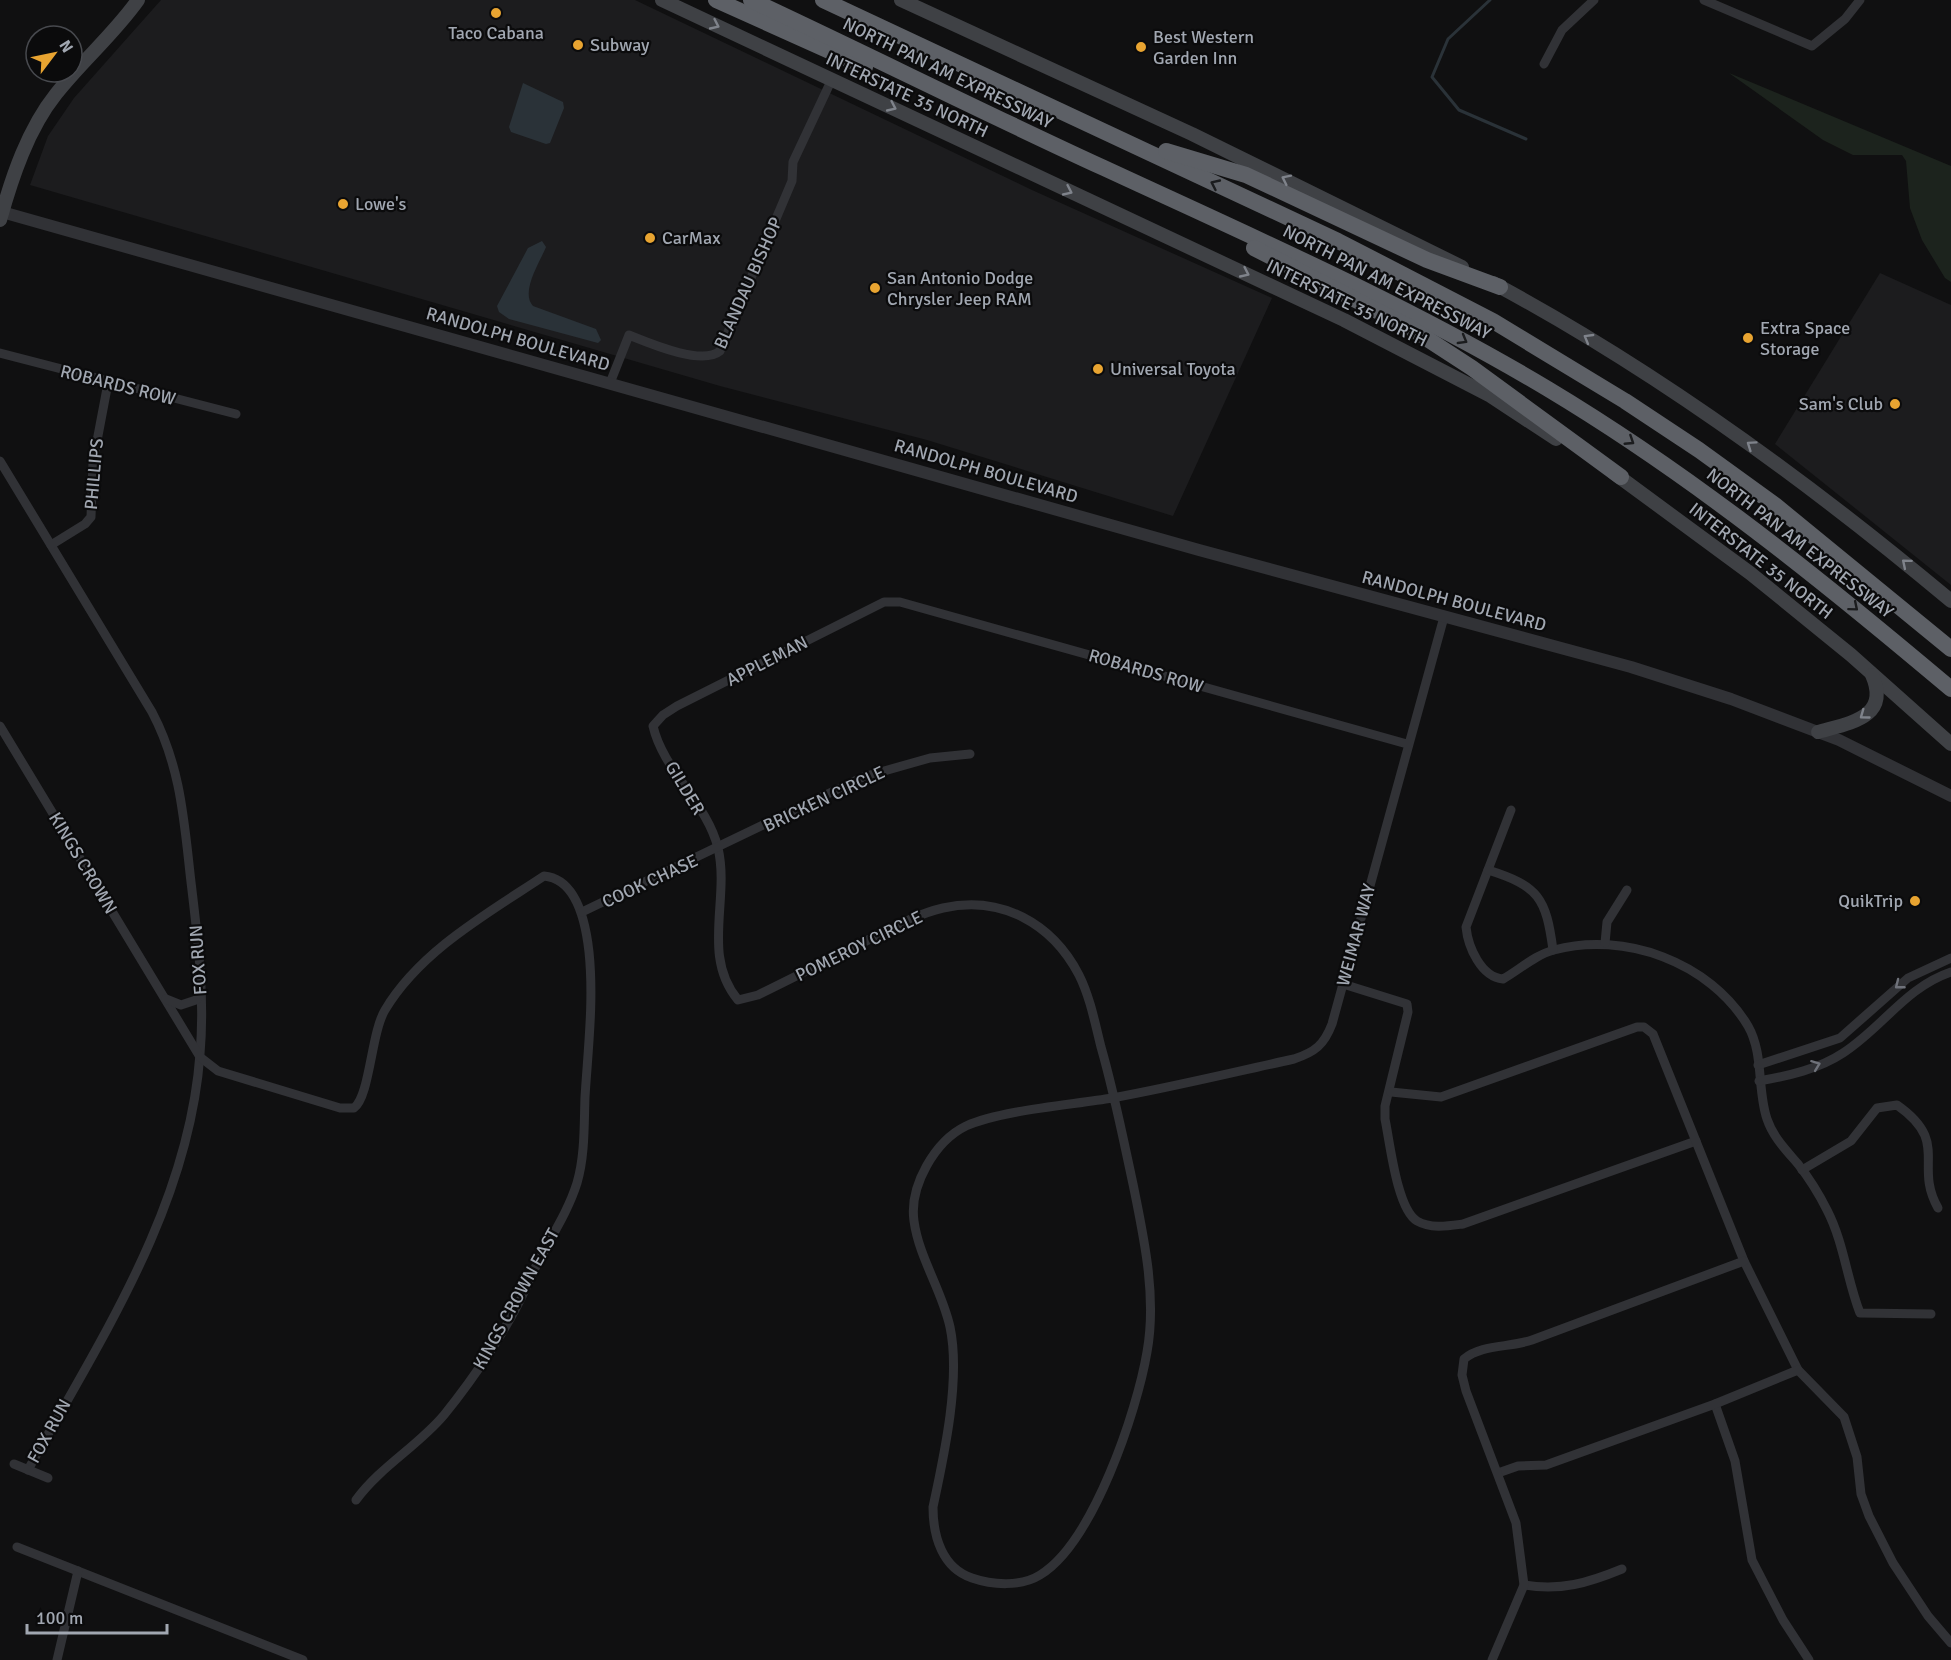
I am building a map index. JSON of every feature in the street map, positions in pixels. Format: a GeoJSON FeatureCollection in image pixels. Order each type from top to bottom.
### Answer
{"type":"FeatureCollection","features":[{"type":"Feature","properties":{"kind":"highway"},"geometry":{"type":"LineString","coordinates":[[716,0],[874,72],[1010,125]]}},
{"type":"Feature","properties":{"kind":"highway","name":"NORTH PAN AM EXPRESSWAY"},"geometry":{"type":"LineString","coordinates":[[751,0],[1010,125],[1354,283],[1548,388],[1632,442],[1760,532],[1951,689]]}},
{"type":"Feature","properties":{"kind":"highway","name":"NORTH PAN AM EXPRESSWAY"},"geometry":{"type":"LineString","coordinates":[[823,0],[1338,241],[1493,321],[1615,395],[1699,450],[1775,505],[1951,649]]}},
{"type":"Feature","properties":{"kind":"highway"},"geometry":{"type":"LineString","coordinates":[[846,0],[962,66]]}},
{"type":"Feature","properties":{"kind":"highway"},"geometry":{"type":"LineString","coordinates":[[1101,131],[1246,175],[1427,260],[1500,287]]}},
{"type":"Feature","properties":{"kind":"highway"},"geometry":{"type":"LineString","coordinates":[[1146,188],[1281,263],[1409,327],[1472,368],[1621,477]]}},
{"type":"Feature","properties":{"kind":"main road"},"geometry":{"type":"LineString","coordinates":[[1,215],[25,146],[44,112],[66,81],[116,30],[138,0]]}},
{"type":"Feature","properties":{"kind":"main road","name":"INTERSTATE 35 NORTH"},"geometry":{"type":"LineString","coordinates":[[662,0],[1344,320],[1489,395],[1583,456],[1621,477],[1750,573],[1871,673],[1951,744]]}},
{"type":"Feature","properties":{"kind":"main road"},"geometry":{"type":"LineString","coordinates":[[901,0],[1192,134],[1421,245],[1500,287],[1607,349],[1759,450],[1895,554],[1951,601]]}},
{"type":"Feature","properties":{"kind":"main road"},"geometry":{"type":"LineString","coordinates":[[1818,732],[1854,722],[1868,715],[1875,705],[1878,688],[1871,673]]}},
{"type":"Feature","properties":{"kind":"street"},"geometry":{"type":"LineString","coordinates":[[1544,64],[1563,30],[1594,0]]}},
{"type":"Feature","properties":{"kind":"street"},"geometry":{"type":"LineString","coordinates":[[1704,0],[1812,46],[1840,23],[1860,0]]}},
{"type":"Feature","properties":{"kind":"street","name":"BLANDAU BISHOP"},"geometry":{"type":"LineString","coordinates":[[610,383],[629,335],[702,357],[715,355],[720,351],[792,182],[793,162],[832,79]]}},
{"type":"Feature","properties":{"kind":"street","name":"RANDOLPH BOULEVARD"},"geometry":{"type":"LineString","coordinates":[[1,215],[1631,667],[1731,699],[1818,732],[1951,796]]}},
{"type":"Feature","properties":{"kind":"street","name":"ROBARDS ROW"},"geometry":{"type":"LineString","coordinates":[[0,353],[108,383],[236,414]]}},
{"type":"Feature","properties":{"kind":"street","name":"PHILLIPS"},"geometry":{"type":"LineString","coordinates":[[51,546],[86,524],[91,517],[93,462],[108,383]]}},
{"type":"Feature","properties":{"kind":"street","name":"FOX RUN"},"geometry":{"type":"LineString","coordinates":[[0,461],[152,712],[172,756],[182,808],[200,954],[200,1057],[184,1151],[170,1196],[115,1315],[28,1470]]}},
{"type":"Feature","properties":{"kind":"street","name":"ROBARDS ROW"},"geometry":{"type":"LineString","coordinates":[[884,602],[900,602],[1407,744]]}},
{"type":"Feature","properties":{"kind":"street","name":"APPLEMAN"},"geometry":{"type":"LineString","coordinates":[[654,726],[663,715],[677,706],[884,602]]}},
{"type":"Feature","properties":{"kind":"street","name":"WEIMAR WAY"},"geometry":{"type":"LineString","coordinates":[[1019,1581],[991,1584],[961,1574],[953,1568],[936,1541],[933,1507],[946,1434],[952,1342],[940,1293],[918,1240],[914,1221],[914,1202],[920,1180],[945,1142],[964,1127],[990,1118],[1115,1097],[1294,1059],[1314,1052],[1327,1037],[1343,984],[1407,744],[1444,617]]}},
{"type":"Feature","properties":{"kind":"street","name":"KINGS CROWN"},"geometry":{"type":"LineString","coordinates":[[0,726],[200,1057],[218,1071],[340,1108],[354,1108],[363,1097],[372,1048],[384,1012],[414,972],[452,939],[544,876],[555,877],[564,885],[582,912]]}},
{"type":"Feature","properties":{"kind":"street","name":"GILDER"},"geometry":{"type":"LineString","coordinates":[[654,726],[659,745],[714,837],[718,849],[722,877],[717,936],[720,969],[728,988],[738,1000]]}},
{"type":"Feature","properties":{"kind":"street","name":"BRICKEN CIRCLE"},"geometry":{"type":"LineString","coordinates":[[718,849],[863,777],[930,758],[970,754]]}},
{"type":"Feature","properties":{"kind":"street"},"geometry":{"type":"LineString","coordinates":[[1511,810],[1466,927],[1468,942],[1494,978],[1503,979],[1553,950],[1605,944],[1667,957],[1714,987],[1748,1027],[1753,1038],[1767,1119],[1774,1134],[1821,1198],[1838,1234],[1860,1313],[1930,1314]]}},
{"type":"Feature","properties":{"kind":"street","name":"COOK CHASE"},"geometry":{"type":"LineString","coordinates":[[582,912],[718,849]]}},
{"type":"Feature","properties":{"kind":"street"},"geometry":{"type":"LineString","coordinates":[[1488,870],[1516,879],[1532,889],[1546,912],[1553,950]]}},
{"type":"Feature","properties":{"kind":"street"},"geometry":{"type":"LineString","coordinates":[[1605,944],[1607,922],[1627,890]]}},
{"type":"Feature","properties":{"kind":"street","name":"POMEROY CIRCLE"},"geometry":{"type":"LineString","coordinates":[[738,1000],[758,995],[916,917],[954,906],[998,906],[1022,915],[1056,942],[1074,965],[1090,1007],[1115,1097],[1144,1239],[1149,1287],[1148,1351],[1137,1395],[1118,1451],[1084,1526],[1062,1555],[1040,1576],[1019,1581]]}},
{"type":"Feature","properties":{"kind":"street","name":"KINGS CROWN EAST"},"geometry":{"type":"LineString","coordinates":[[356,1500],[367,1485],[429,1431],[461,1393],[528,1284],[577,1182],[582,1147],[591,1003],[589,956],[582,912]]}},
{"type":"Feature","properties":{"kind":"street"},"geometry":{"type":"LineString","coordinates":[[1758,1065],[1840,1038],[1908,978],[1951,958]]}},
{"type":"Feature","properties":{"kind":"street"},"geometry":{"type":"LineString","coordinates":[[1760,1081],[1817,1066],[1840,1055],[1916,990],[1951,972]]}},
{"type":"Feature","properties":{"kind":"street"},"geometry":{"type":"LineString","coordinates":[[1343,984],[1407,1004],[1408,1012],[1391,1092],[1385,1106],[1385,1119],[1402,1198],[1407,1211],[1416,1221],[1428,1225],[1463,1224],[1502,1213],[1696,1141]]}},
{"type":"Feature","properties":{"kind":"street"},"geometry":{"type":"LineString","coordinates":[[166,999],[175,1004],[187,1004],[201,994]]}},
{"type":"Feature","properties":{"kind":"street"},"geometry":{"type":"LineString","coordinates":[[1391,1092],[1441,1097],[1637,1027],[1644,1028],[1653,1034],[1744,1261],[1798,1370],[1844,1417],[1852,1440],[1861,1494],[1869,1516],[1928,1617],[1951,1643]]}},
{"type":"Feature","properties":{"kind":"street"},"geometry":{"type":"LineString","coordinates":[[1802,1170],[1851,1141],[1877,1108],[1897,1105],[1914,1116],[1929,1139],[1932,1154],[1928,1179],[1930,1194],[1938,1208]]}},
{"type":"Feature","properties":{"kind":"street"},"geometry":{"type":"LineString","coordinates":[[1492,1660],[1524,1585],[1516,1523],[1466,1391],[1462,1375],[1464,1359],[1479,1349],[1513,1347],[1744,1261]]}},
{"type":"Feature","properties":{"kind":"street"},"geometry":{"type":"LineString","coordinates":[[1498,1473],[1518,1466],[1546,1465],[1715,1404],[1798,1370]]}},
{"type":"Feature","properties":{"kind":"street"},"geometry":{"type":"LineString","coordinates":[[1715,1404],[1735,1461],[1752,1560],[1783,1620],[1809,1660]]}},
{"type":"Feature","properties":{"kind":"street"},"geometry":{"type":"LineString","coordinates":[[14,1464],[48,1478]]}},
{"type":"Feature","properties":{"kind":"street"},"geometry":{"type":"LineString","coordinates":[[17,1547],[303,1660]]}},
{"type":"Feature","properties":{"kind":"street"},"geometry":{"type":"LineString","coordinates":[[1524,1585],[1545,1589],[1577,1586],[1622,1569]]}},
{"type":"Feature","properties":{"kind":"street"},"geometry":{"type":"LineString","coordinates":[[57,1660],[78,1571]]}},
{"type":"Feature","properties":{"kind":"shaded area"},"geometry":{"type":"Polygon","coordinates":[[[161,0],[635,0],[1032,190],[1272,298],[1173,516],[927,440],[720,386],[30,185],[48,136],[74,98],[161,0]]]}},
{"type":"Feature","properties":{"kind":"shaded area"},"geometry":{"type":"Polygon","coordinates":[[[1729,73],[1951,166],[1951,282],[1945,278],[1922,240],[1910,208],[1906,161],[1902,155],[1853,155],[1823,140],[1729,73]]]}},
{"type":"Feature","properties":{"kind":"shaded area"},"geometry":{"type":"Polygon","coordinates":[[[523,83],[563,102],[564,108],[550,143],[546,144],[511,132],[509,127],[523,83]]]}},
{"type":"Feature","properties":{"kind":"shaded area"},"geometry":{"type":"Polygon","coordinates":[[[542,241],[546,247],[530,285],[530,300],[533,306],[596,329],[601,340],[598,343],[509,319],[499,312],[497,306],[528,248],[542,241]]]}},
{"type":"Feature","properties":{"kind":"shaded area"},"geometry":{"type":"Polygon","coordinates":[[[1880,273],[1951,305],[1951,585],[1775,444],[1880,273]]]}},
{"type":"Feature","properties":{"kind":"waterway"},"geometry":{"type":"LineString","coordinates":[[1490,0],[1448,39],[1432,77],[1459,110],[1526,139]]}},
{"type":"Feature","properties":{"kind":"place","name":"Taco Cabana"},"geometry":{"type":"Point","coordinates":[496,13]}},
{"type":"Feature","properties":{"kind":"place","name":"Subway"},"geometry":{"type":"Point","coordinates":[578,45]}},
{"type":"Feature","properties":{"kind":"place","name":"Best Western Garden Inn"},"geometry":{"type":"Point","coordinates":[1141,47]}},
{"type":"Feature","properties":{"kind":"place","name":"Lowe's"},"geometry":{"type":"Point","coordinates":[343,204]}},
{"type":"Feature","properties":{"kind":"place","name":"CarMax"},"geometry":{"type":"Point","coordinates":[650,238]}},
{"type":"Feature","properties":{"kind":"place","name":"San Antonio Dodge Chrysler Jeep RAM"},"geometry":{"type":"Point","coordinates":[875,288]}},
{"type":"Feature","properties":{"kind":"place","name":"Extra Space Storage"},"geometry":{"type":"Point","coordinates":[1748,338]}},
{"type":"Feature","properties":{"kind":"place","name":"Universal Toyota"},"geometry":{"type":"Point","coordinates":[1098,369]}},
{"type":"Feature","properties":{"kind":"place","name":"Sam's Club"},"geometry":{"type":"Point","coordinates":[1895,404]}},
{"type":"Feature","properties":{"kind":"place","name":"QuikTrip"},"geometry":{"type":"Point","coordinates":[1915,901]}}]}
